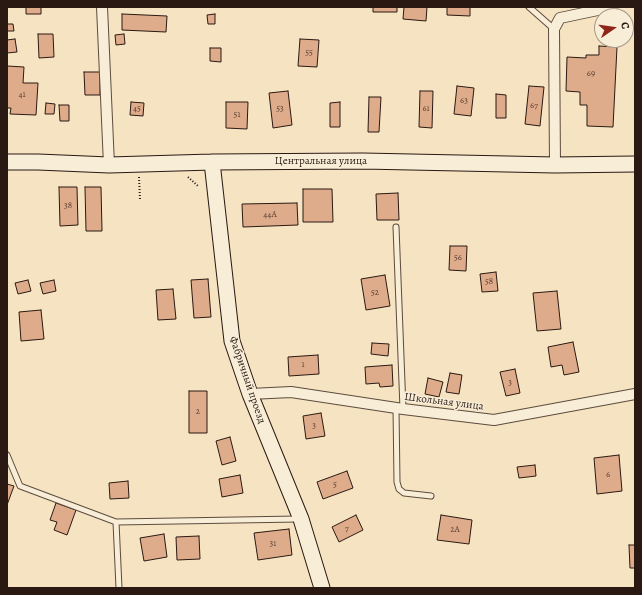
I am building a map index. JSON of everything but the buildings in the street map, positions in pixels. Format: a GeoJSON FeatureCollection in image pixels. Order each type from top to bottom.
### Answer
{"type":"FeatureCollection","features":[{"type":"Feature","properties":{"kind":"street"},"geometry":{"type":"LineString","coordinates":[[102,7],[109,164]]}},
{"type":"Feature","properties":{"kind":"street"},"geometry":{"type":"LineString","coordinates":[[555,165],[554,29],[560,18],[612,7]]}},
{"type":"Feature","properties":{"kind":"street","name":"Центральная улица"},"geometry":{"type":"LineString","coordinates":[[7,162],[109,164],[363,161],[555,165],[635,164]]}},
{"type":"Feature","properties":{"kind":"street","name":"Фабричный проезд"},"geometry":{"type":"LineString","coordinates":[[212,162],[232,341],[250,394],[301,519],[322,588]]}},
{"type":"Feature","properties":{"kind":"street","name":"Школьная улица"},"geometry":{"type":"LineString","coordinates":[[250,394],[291,392],[494,420],[635,394]]}},
{"type":"Feature","properties":{"kind":"lane"},"geometry":{"type":"LineString","coordinates":[[529,7],[554,29]]}},
{"type":"Feature","properties":{"kind":"lane"},"geometry":{"type":"LineString","coordinates":[[396,227],[399,408],[397,482],[399,489],[404,493],[431,496]]}},
{"type":"Feature","properties":{"kind":"lane"},"geometry":{"type":"LineString","coordinates":[[7,455],[20,486],[116,522],[301,519]]}},
{"type":"Feature","properties":{"kind":"lane"},"geometry":{"type":"LineString","coordinates":[[116,522],[119,588]]}},
{"type":"Feature","properties":{"kind":"path"},"geometry":{"type":"LineString","coordinates":[[186,175],[198,186]]}},
{"type":"Feature","properties":{"kind":"path"},"geometry":{"type":"LineString","coordinates":[[139,176],[140,200]]}}]}
